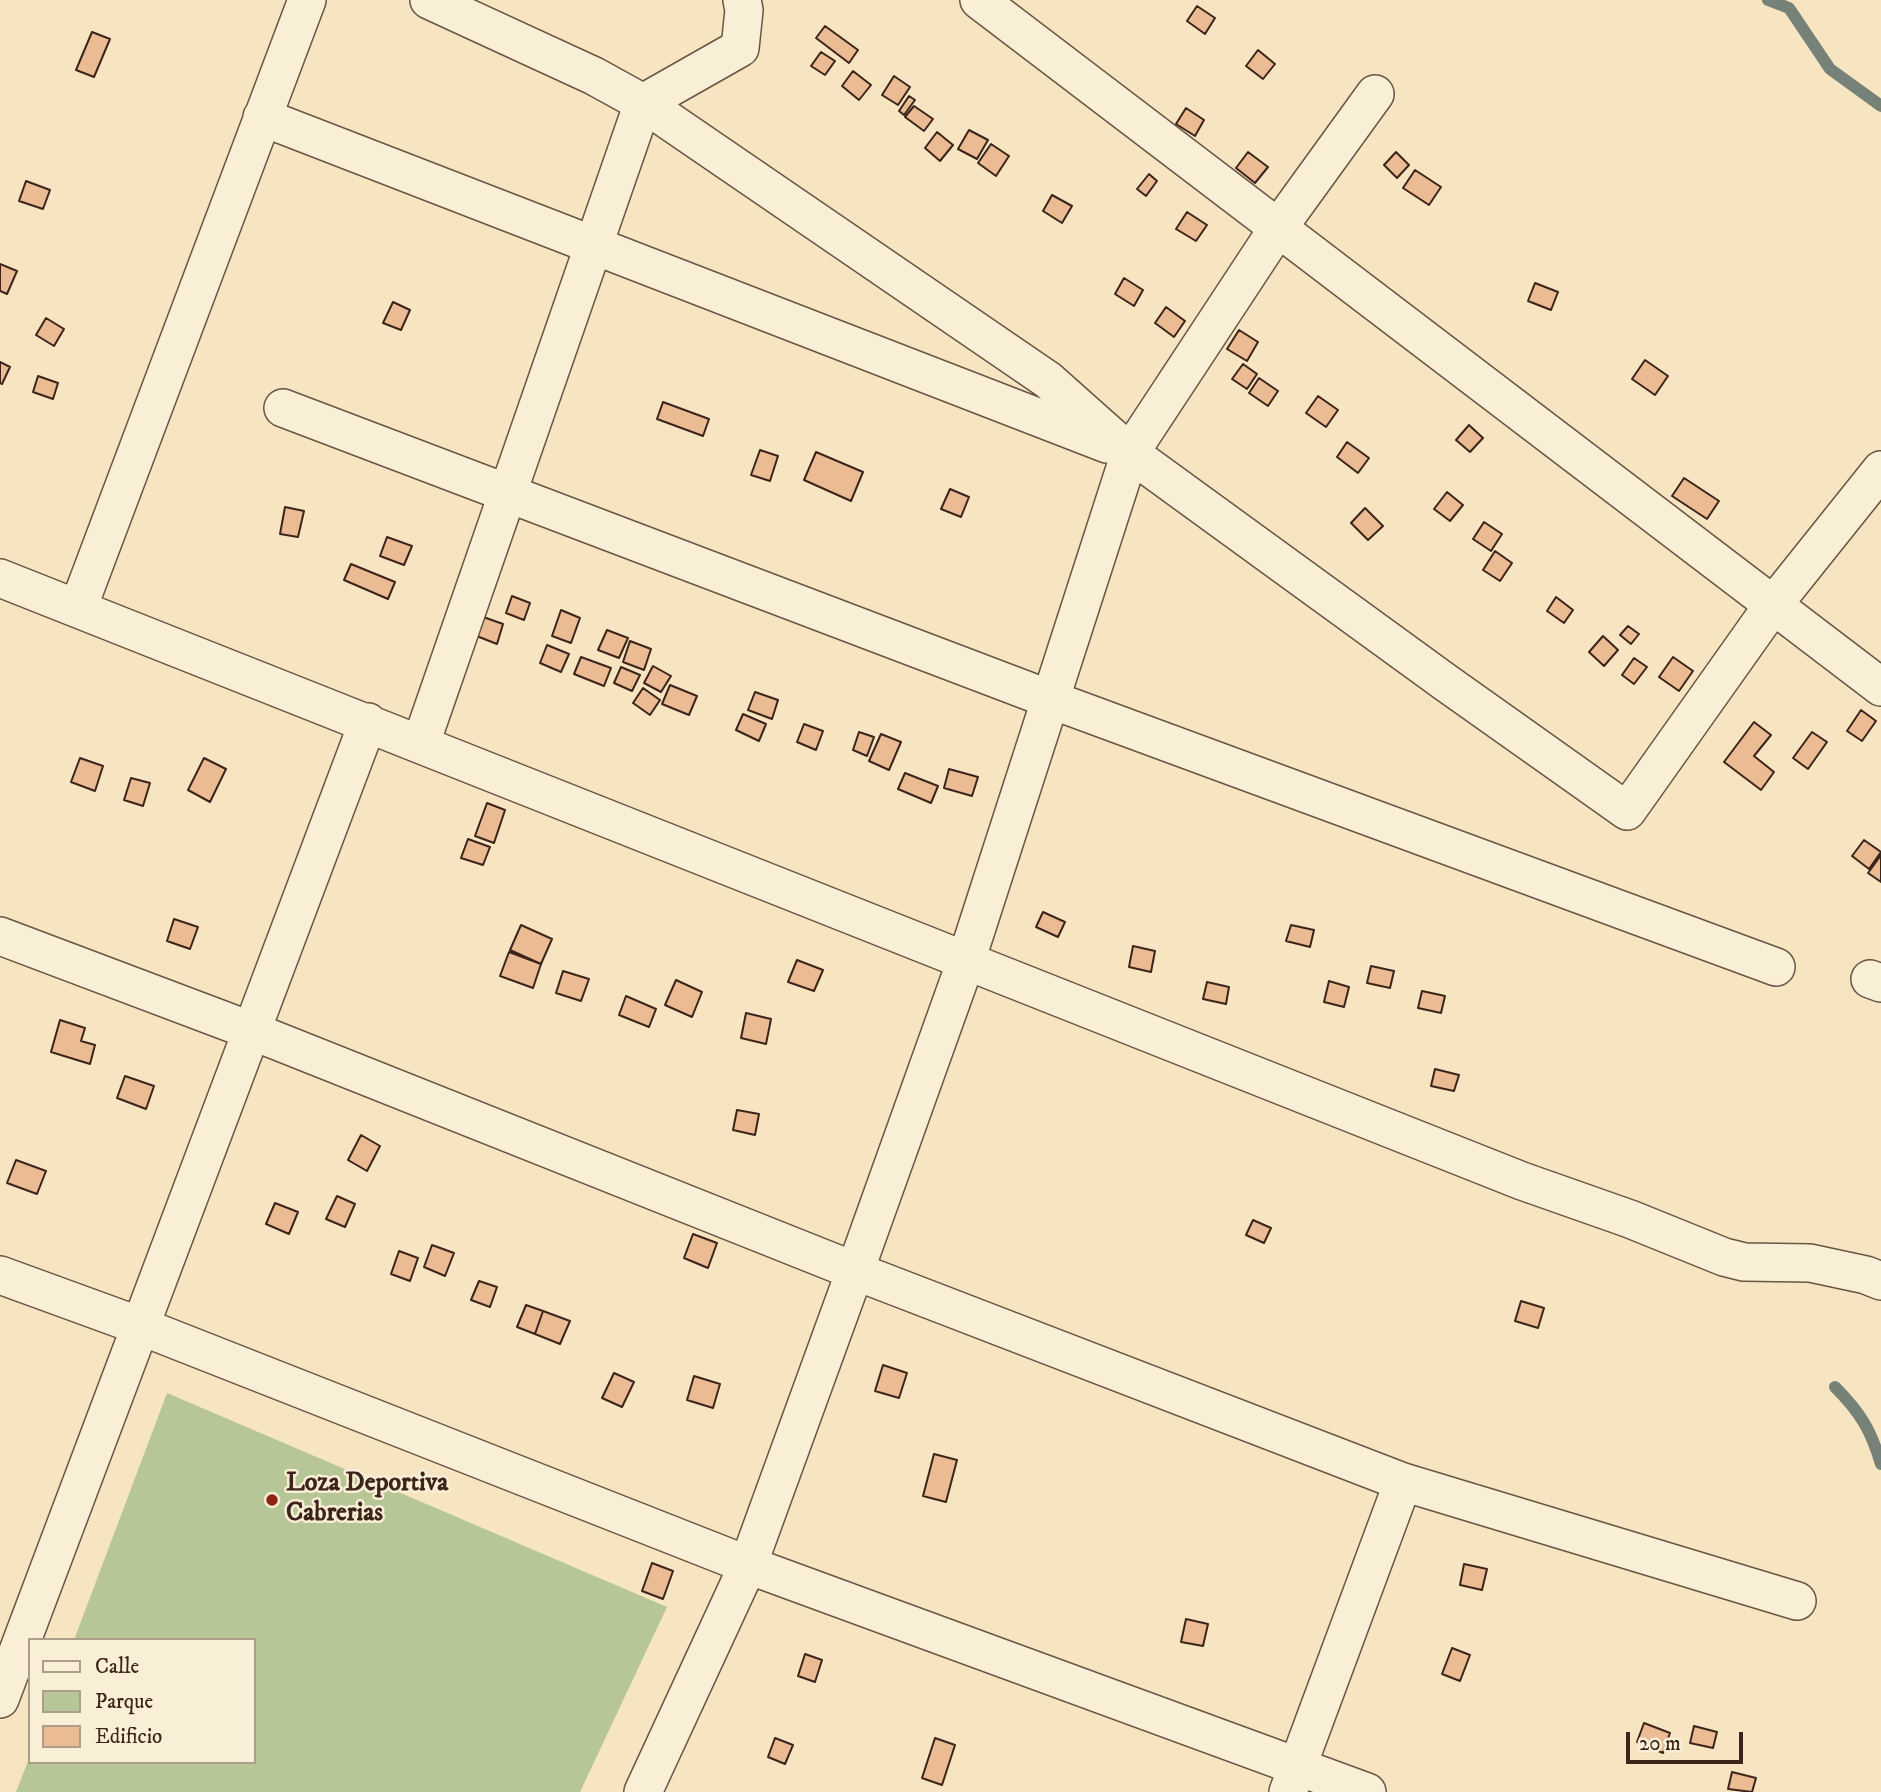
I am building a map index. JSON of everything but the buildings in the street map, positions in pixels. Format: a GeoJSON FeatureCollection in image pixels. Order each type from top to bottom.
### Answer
{"type":"FeatureCollection","features":[{"type":"Feature","properties":{"kind":"street"},"geometry":{"type":"LineString","coordinates":[[78,608],[307,0]]}},
{"type":"Feature","properties":{"kind":"street"},"geometry":{"type":"LineString","coordinates":[[429,0],[594,76],[643,103],[1048,380],[1130,453],[1444,682],[1627,811],[1773,605],[1881,470]]}},
{"type":"Feature","properties":{"kind":"street"},"geometry":{"type":"LineString","coordinates":[[421,743],[643,103],[740,48],[744,10],[742,0]]}},
{"type":"Feature","properties":{"kind":"street"},"geometry":{"type":"LineString","coordinates":[[979,0],[1881,687]]}},
{"type":"Feature","properties":{"kind":"street"},"geometry":{"type":"LineString","coordinates":[[643,1792],[748,1565],[855,1271],[966,961],[1130,453],[1278,228],[1375,94]]}},
{"type":"Feature","properties":{"kind":"street"},"geometry":{"type":"LineString","coordinates":[[262,117],[1130,453]]}},
{"type":"Feature","properties":{"kind":"street"},"geometry":{"type":"LineString","coordinates":[[283,408],[1052,700],[1776,967]]}},
{"type":"Feature","properties":{"kind":"street"},"geometry":{"type":"LineString","coordinates":[[0,578],[1521,1181],[1629,1219],[1724,1257],[1744,1262],[1810,1263],[1866,1275],[1881,1281]]}},
{"type":"Feature","properties":{"kind":"street"},"geometry":{"type":"LineString","coordinates":[[0,1699],[14,1622],[140,1326],[368,722]]}},
{"type":"Feature","properties":{"kind":"street"},"geometry":{"type":"LineString","coordinates":[[0,936],[252,1031],[855,1271],[1403,1482],[1797,1601]]}},
{"type":"Feature","properties":{"kind":"street"},"geometry":{"type":"LineString","coordinates":[[0,1275],[140,1326],[1294,1780],[1367,1792]]}},
{"type":"Feature","properties":{"kind":"street"},"geometry":{"type":"LineString","coordinates":[[1294,1780],[1403,1482]]}},
{"type":"Feature","properties":{"kind":"green space","name":"Loza Deportiva Cabrerias"},"geometry":{"type":"Polygon","coordinates":[[[167,1393],[667,1607],[580,1792],[16,1792],[28,1761],[28,1764],[256,1764],[256,1638],[75,1638],[167,1393]]]}},
{"type":"Feature","properties":{"kind":"waterway"},"geometry":{"type":"LineString","coordinates":[[1768,0],[1789,8],[1830,69],[1881,106]]}},
{"type":"Feature","properties":{"kind":"waterway"},"geometry":{"type":"LineString","coordinates":[[1835,1387],[1864,1422],[1881,1464]]}},
{"type":"Feature","properties":{"kind":"place","name":"Loza Deportiva Cabrerias"},"geometry":{"type":"Point","coordinates":[272,1500]}}]}
